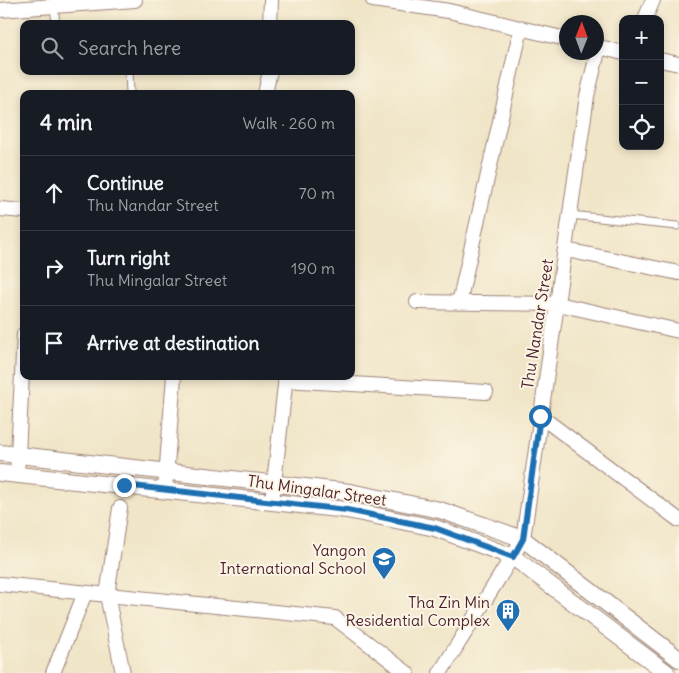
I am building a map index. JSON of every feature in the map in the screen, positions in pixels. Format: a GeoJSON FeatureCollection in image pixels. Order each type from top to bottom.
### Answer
{"type":"FeatureCollection","features":[{"type":"Feature","properties":{"kind":"street"},"geometry":{"type":"LineString","coordinates":[[0,10],[135,0]]}},
{"type":"Feature","properties":{"kind":"street"},"geometry":{"type":"LineString","coordinates":[[270,20],[271,0]]}},
{"type":"Feature","properties":{"kind":"street"},"geometry":{"type":"LineString","coordinates":[[373,0],[449,11],[559,37]]}},
{"type":"Feature","properties":{"kind":"street"},"geometry":{"type":"LineString","coordinates":[[647,15],[653,0]]}},
{"type":"Feature","properties":{"kind":"street"},"geometry":{"type":"LineString","coordinates":[[459,303],[521,28]]}},
{"type":"Feature","properties":{"kind":"street"},"geometry":{"type":"LineString","coordinates":[[604,48],[619,52]]}},
{"type":"Feature","properties":{"kind":"street","name":"Thu Nandar Street"},"geometry":{"type":"LineString","coordinates":[[440,673],[523,539],[587,96],[595,60]]}},
{"type":"Feature","properties":{"kind":"street"},"geometry":{"type":"LineString","coordinates":[[664,61],[679,64]]}},
{"type":"Feature","properties":{"kind":"street"},"geometry":{"type":"LineString","coordinates":[[266,90],[269,75]]}},
{"type":"Feature","properties":{"kind":"street"},"geometry":{"type":"LineString","coordinates":[[0,210],[20,210]]}},
{"type":"Feature","properties":{"kind":"street"},"geometry":{"type":"LineString","coordinates":[[566,250],[679,273]]}},
{"type":"Feature","properties":{"kind":"street"},"geometry":{"type":"LineString","coordinates":[[417,302],[558,304],[679,331]]}},
{"type":"Feature","properties":{"kind":"street"},"geometry":{"type":"LineString","coordinates":[[17,475],[22,380]]}},
{"type":"Feature","properties":{"kind":"street"},"geometry":{"type":"LineString","coordinates":[[165,490],[174,380]]}},
{"type":"Feature","properties":{"kind":"street"},"geometry":{"type":"LineString","coordinates":[[272,501],[286,380]]}},
{"type":"Feature","properties":{"kind":"street"},"geometry":{"type":"LineString","coordinates":[[315,380],[486,392]]}},
{"type":"Feature","properties":{"kind":"street"},"geometry":{"type":"LineString","coordinates":[[540,416],[678,518]]}},
{"type":"Feature","properties":{"kind":"street","name":"Thu Mingalar Street"},"geometry":{"type":"LineString","coordinates":[[0,453],[350,492],[440,510],[523,539],[679,659]]}},
{"type":"Feature","properties":{"kind":"street"},"geometry":{"type":"LineString","coordinates":[[116,485],[118,466]]}},
{"type":"Feature","properties":{"kind":"street","name":"Thu Mingalar Street"},"geometry":{"type":"LineString","coordinates":[[0,473],[347,510],[435,528],[513,557],[667,673]]}},
{"type":"Feature","properties":{"kind":"street"},"geometry":{"type":"LineString","coordinates":[[347,510],[350,492]]}},
{"type":"Feature","properties":{"kind":"street"},"geometry":{"type":"LineString","coordinates":[[406,522],[412,504]]}},
{"type":"Feature","properties":{"kind":"street"},"geometry":{"type":"LineString","coordinates":[[120,508],[107,595],[123,673]]}},
{"type":"Feature","properties":{"kind":"street"},"geometry":{"type":"LineString","coordinates":[[0,584],[335,618],[407,673]]}},
{"type":"Feature","properties":{"kind":"street"},"geometry":{"type":"LineString","coordinates":[[53,673],[85,593]]}},
{"type":"Feature","properties":{"kind":"lane"},"geometry":{"type":"LineString","coordinates":[[54,6],[56,20]]}},
{"type":"Feature","properties":{"kind":"lane"},"geometry":{"type":"LineString","coordinates":[[129,75],[130,90]]}},
{"type":"Feature","properties":{"kind":"lane"},"geometry":{"type":"LineString","coordinates":[[570,216],[677,226]]}},
{"type":"Feature","properties":{"kind":"place","name":"Yangon International School"},"geometry":{"type":"Point","coordinates":[384,580]}},
{"type":"Feature","properties":{"kind":"place","name":"Tha Zin Min Residential Complex"},"geometry":{"type":"Point","coordinates":[508,632]}},
{"type":"Feature","properties":{"kind":"route"},"geometry":{"type":"LineString","coordinates":[[124,485],[347,510],[435,528],[513,557],[523,539],[540,416]]}}]}
